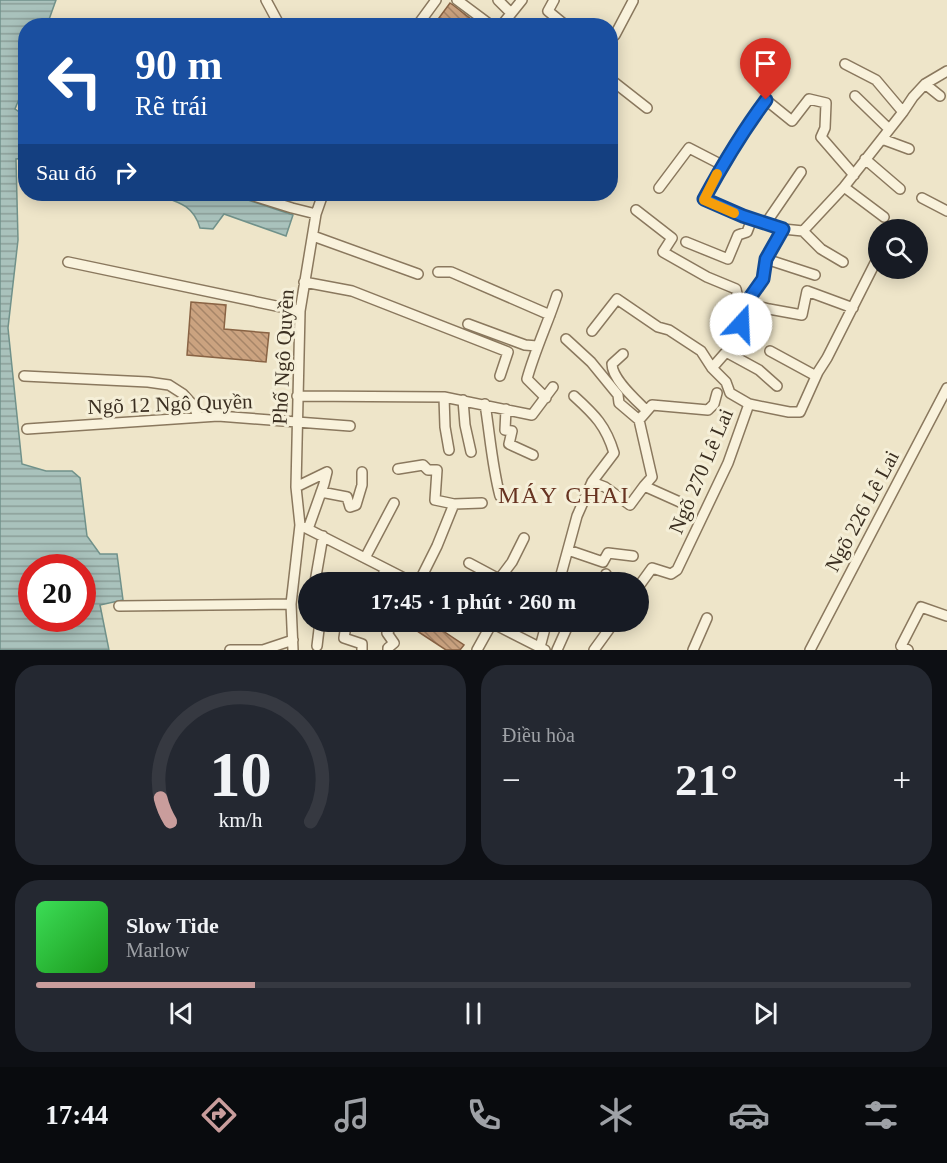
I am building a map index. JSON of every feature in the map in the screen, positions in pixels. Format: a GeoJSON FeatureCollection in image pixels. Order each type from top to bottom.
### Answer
{"type":"FeatureCollection","features":[{"type":"Feature","properties":{"kind":"street"},"geometry":{"type":"LineString","coordinates":[[266,0],[276,18]]}},
{"type":"Feature","properties":{"kind":"street"},"geometry":{"type":"LineString","coordinates":[[423,18],[436,0]]}},
{"type":"Feature","properties":{"kind":"street"},"geometry":{"type":"LineString","coordinates":[[457,0],[481,18]]}},
{"type":"Feature","properties":{"kind":"street"},"geometry":{"type":"LineString","coordinates":[[498,0],[511,13]]}},
{"type":"Feature","properties":{"kind":"street"},"geometry":{"type":"LineString","coordinates":[[507,18],[522,0]]}},
{"type":"Feature","properties":{"kind":"street"},"geometry":{"type":"LineString","coordinates":[[554,0],[548,11],[556,18]]}},
{"type":"Feature","properties":{"kind":"street"},"geometry":{"type":"LineString","coordinates":[[618,29],[633,1]]}},
{"type":"Feature","properties":{"kind":"street"},"geometry":{"type":"LineString","coordinates":[[844,64],[876,80],[903,112]]}},
{"type":"Feature","properties":{"kind":"street"},"geometry":{"type":"LineString","coordinates":[[803,231],[854,175],[913,97],[925,84],[947,71]]}},
{"type":"Feature","properties":{"kind":"street"},"geometry":{"type":"LineString","coordinates":[[925,84],[940,96]]}},
{"type":"Feature","properties":{"kind":"street"},"geometry":{"type":"LineString","coordinates":[[618,85],[648,108]]}},
{"type":"Feature","properties":{"kind":"street"},"geometry":{"type":"LineString","coordinates":[[855,96],[889,129]]}},
{"type":"Feature","properties":{"kind":"street"},"geometry":{"type":"LineString","coordinates":[[843,262],[821,249],[803,231],[783,229],[705,201],[722,165],[766,100],[792,122],[809,99],[826,104],[825,128],[821,137],[854,175]]}},
{"type":"Feature","properties":{"kind":"street"},"geometry":{"type":"LineString","coordinates":[[882,139],[909,149]]}},
{"type":"Feature","properties":{"kind":"street"},"geometry":{"type":"LineString","coordinates":[[659,188],[689,148],[722,165]]}},
{"type":"Feature","properties":{"kind":"street"},"geometry":{"type":"LineString","coordinates":[[866,159],[900,189]]}},
{"type":"Feature","properties":{"kind":"street"},"geometry":{"type":"LineString","coordinates":[[766,223],[801,172]]}},
{"type":"Feature","properties":{"kind":"street"},"geometry":{"type":"LineString","coordinates":[[843,188],[884,218]]}},
{"type":"Feature","properties":{"kind":"street"},"geometry":{"type":"LineString","coordinates":[[922,198],[947,211]]}},
{"type":"Feature","properties":{"kind":"street"},"geometry":{"type":"LineString","coordinates":[[270,201],[316,214]]}},
{"type":"Feature","properties":{"kind":"street","name":"Phố Ngô Quyền"},"geometry":{"type":"LineString","coordinates":[[304,527],[296,487],[300,311],[316,214],[321,201]]}},
{"type":"Feature","properties":{"kind":"street"},"geometry":{"type":"LineString","coordinates":[[636,210],[672,238],[663,252],[707,277],[736,289],[738,298],[746,303],[802,315],[807,291],[853,308]]}},
{"type":"Feature","properties":{"kind":"street"},"geometry":{"type":"LineString","coordinates":[[686,242],[728,259],[738,235],[747,232],[752,219]]}},
{"type":"Feature","properties":{"kind":"street"},"geometry":{"type":"LineString","coordinates":[[712,368],[739,336],[746,303],[763,279],[766,259],[783,229]]}},
{"type":"Feature","properties":{"kind":"street"},"geometry":{"type":"LineString","coordinates":[[313,236],[418,274]]}},
{"type":"Feature","properties":{"kind":"street"},"geometry":{"type":"LineString","coordinates":[[766,259],[815,275]]}},
{"type":"Feature","properties":{"kind":"street"},"geometry":{"type":"LineString","coordinates":[[68,262],[300,311]]}},
{"type":"Feature","properties":{"kind":"street"},"geometry":{"type":"LineString","coordinates":[[438,272],[451,272],[550,315]]}},
{"type":"Feature","properties":{"kind":"street"},"geometry":{"type":"LineString","coordinates":[[749,404],[799,412],[868,277]]}},
{"type":"Feature","properties":{"kind":"street"},"geometry":{"type":"LineString","coordinates":[[304,282],[352,291],[508,352],[500,376]]}},
{"type":"Feature","properties":{"kind":"street"},"geometry":{"type":"LineString","coordinates":[[546,398],[527,379],[557,295]]}},
{"type":"Feature","properties":{"kind":"street","name":"Ngõ 270 Lê Lai"},"geometry":{"type":"LineString","coordinates":[[592,332],[616,299],[658,327],[669,330],[701,351],[712,368],[726,382],[730,393],[749,404],[728,463],[677,570],[672,574],[652,568],[649,572]]}},
{"type":"Feature","properties":{"kind":"street"},"geometry":{"type":"LineString","coordinates":[[468,324],[525,345],[537,346]]}},
{"type":"Feature","properties":{"kind":"street"},"geometry":{"type":"LineString","coordinates":[[566,339],[591,362],[618,395],[619,403],[639,420],[652,477],[630,505],[605,487],[592,482]]}},
{"type":"Feature","properties":{"kind":"street"},"geometry":{"type":"LineString","coordinates":[[770,351],[816,376]]}},
{"type":"Feature","properties":{"kind":"street"},"geometry":{"type":"LineString","coordinates":[[726,352],[759,370],[777,386]]}},
{"type":"Feature","properties":{"kind":"street"},"geometry":{"type":"LineString","coordinates":[[623,354],[612,364],[612,370],[646,410]]}},
{"type":"Feature","properties":{"kind":"street"},"geometry":{"type":"LineString","coordinates":[[24,376],[169,385],[183,393],[194,406],[198,417]]}},
{"type":"Feature","properties":{"kind":"street"},"geometry":{"type":"LineString","coordinates":[[297,396],[444,397],[532,415],[553,387]]}},
{"type":"Feature","properties":{"kind":"street","name":"Ngõ 226 Lê Lai"},"geometry":{"type":"LineString","coordinates":[[810,650],[947,388]]}},
{"type":"Feature","properties":{"kind":"street"},"geometry":{"type":"LineString","coordinates":[[639,420],[652,405],[708,410],[714,404],[717,393]]}},
{"type":"Feature","properties":{"kind":"street"},"geometry":{"type":"LineString","coordinates":[[562,572],[577,516],[592,482],[614,453],[608,435],[597,417],[574,396]]}},
{"type":"Feature","properties":{"kind":"street"},"geometry":{"type":"LineString","coordinates":[[444,397],[445,427],[449,450]]}},
{"type":"Feature","properties":{"kind":"street"},"geometry":{"type":"LineString","coordinates":[[463,400],[465,425],[471,452]]}},
{"type":"Feature","properties":{"kind":"street"},"geometry":{"type":"LineString","coordinates":[[485,404],[492,467],[500,496]]}},
{"type":"Feature","properties":{"kind":"street"},"geometry":{"type":"LineString","coordinates":[[506,409],[505,430],[512,431],[509,444],[533,455]]}},
{"type":"Feature","properties":{"kind":"street","name":"Ngõ 12 Ngô Quyền"},"geometry":{"type":"LineString","coordinates":[[27,429],[226,416],[350,426]]}},
{"type":"Feature","properties":{"kind":"street"},"geometry":{"type":"LineString","coordinates":[[398,469],[423,465],[428,470],[437,470],[435,500],[454,504],[482,503]]}},
{"type":"Feature","properties":{"kind":"street"},"geometry":{"type":"LineString","coordinates":[[230,650],[263,650],[293,645],[291,604],[304,527],[321,492],[327,471],[296,487]]}},
{"type":"Feature","properties":{"kind":"street"},"geometry":{"type":"LineString","coordinates":[[321,492],[347,498],[350,507],[356,505],[362,485],[362,472]]}},
{"type":"Feature","properties":{"kind":"street"},"geometry":{"type":"LineString","coordinates":[[644,486],[682,503],[685,507]]}},
{"type":"Feature","properties":{"kind":"street"},"geometry":{"type":"LineString","coordinates":[[365,558],[394,503]]}},
{"type":"Feature","properties":{"kind":"street"},"geometry":{"type":"LineString","coordinates":[[424,572],[454,504]]}},
{"type":"Feature","properties":{"kind":"street"},"geometry":{"type":"LineString","coordinates":[[304,527],[393,572]]}},
{"type":"Feature","properties":{"kind":"street"},"geometry":{"type":"LineString","coordinates":[[317,572],[323,536]]}},
{"type":"Feature","properties":{"kind":"street"},"geometry":{"type":"LineString","coordinates":[[505,572],[524,538]]}},
{"type":"Feature","properties":{"kind":"street"},"geometry":{"type":"LineString","coordinates":[[568,550],[603,562],[608,554],[633,556]]}},
{"type":"Feature","properties":{"kind":"street"},"geometry":{"type":"LineString","coordinates":[[469,563],[484,572]]}},
{"type":"Feature","properties":{"kind":"street"},"geometry":{"type":"LineString","coordinates":[[384,572],[386,568]]}},
{"type":"Feature","properties":{"kind":"street"},"geometry":{"type":"LineString","coordinates":[[119,606],[291,604]]}},
{"type":"Feature","properties":{"kind":"street"},"geometry":{"type":"LineString","coordinates":[[902,649],[921,607],[947,616]]}},
{"type":"Feature","properties":{"kind":"street"},"geometry":{"type":"LineString","coordinates":[[693,650],[707,618]]}},
{"type":"Feature","properties":{"kind":"street"},"geometry":{"type":"LineString","coordinates":[[317,646],[319,632]]}},
{"type":"Feature","properties":{"kind":"street"},"geometry":{"type":"LineString","coordinates":[[345,632],[344,638],[362,645],[362,650]]}},
{"type":"Feature","properties":{"kind":"street"},"geometry":{"type":"LineString","coordinates":[[388,632],[394,643],[388,650]]}},
{"type":"Feature","properties":{"kind":"street"},"geometry":{"type":"LineString","coordinates":[[477,650],[485,632]]}},
{"type":"Feature","properties":{"kind":"street"},"geometry":{"type":"LineString","coordinates":[[509,632],[542,649],[546,632]]}},
{"type":"Feature","properties":{"kind":"street"},"geometry":{"type":"LineString","coordinates":[[557,650],[565,632]]}},
{"type":"Feature","properties":{"kind":"street"},"geometry":{"type":"LineString","coordinates":[[594,650],[607,632]]}},
{"type":"Feature","properties":{"kind":"water"},"geometry":{"type":"Polygon","coordinates":[[[0,0],[56,0],[50,18],[18,18],[18,102],[15,109],[18,111],[18,159],[16,159],[18,240],[8,328],[22,464],[46,471],[72,471],[80,478],[87,536],[100,554],[117,554],[123,600],[100,605],[109,650],[0,650],[0,0]]]}},
{"type":"Feature","properties":{"kind":"water"},"geometry":{"type":"Polygon","coordinates":[[[174,201],[251,201],[293,215],[286,236],[224,214],[213,229],[200,228],[193,214],[174,201]]]}},
{"type":"Feature","properties":{"kind":"building"},"geometry":{"type":"Polygon","coordinates":[[[450,3],[470,18],[439,18],[450,3]]]}},
{"type":"Feature","properties":{"kind":"building"},"geometry":{"type":"Polygon","coordinates":[[[191,302],[226,305],[224,329],[269,333],[266,362],[187,355],[191,302]]]}},
{"type":"Feature","properties":{"kind":"building"},"geometry":{"type":"Polygon","coordinates":[[[419,632],[444,632],[464,645],[460,650],[446,650],[419,632]]]}},
{"type":"Feature","properties":{"kind":"slow traffic"},"geometry":{"type":"LineString","coordinates":[[717,174],[704,200],[734,213]]}},
{"type":"Feature","properties":{"kind":"district","name":"MÁY CHAI"},"geometry":{"type":"Point","coordinates":[564,495]}},
{"type":"Feature","properties":{"kind":"route"},"geometry":{"type":"LineString","coordinates":[[741,324],[746,303],[763,279],[766,259],[783,229],[743,216],[704,199],[745,128],[766,100]]}}]}
